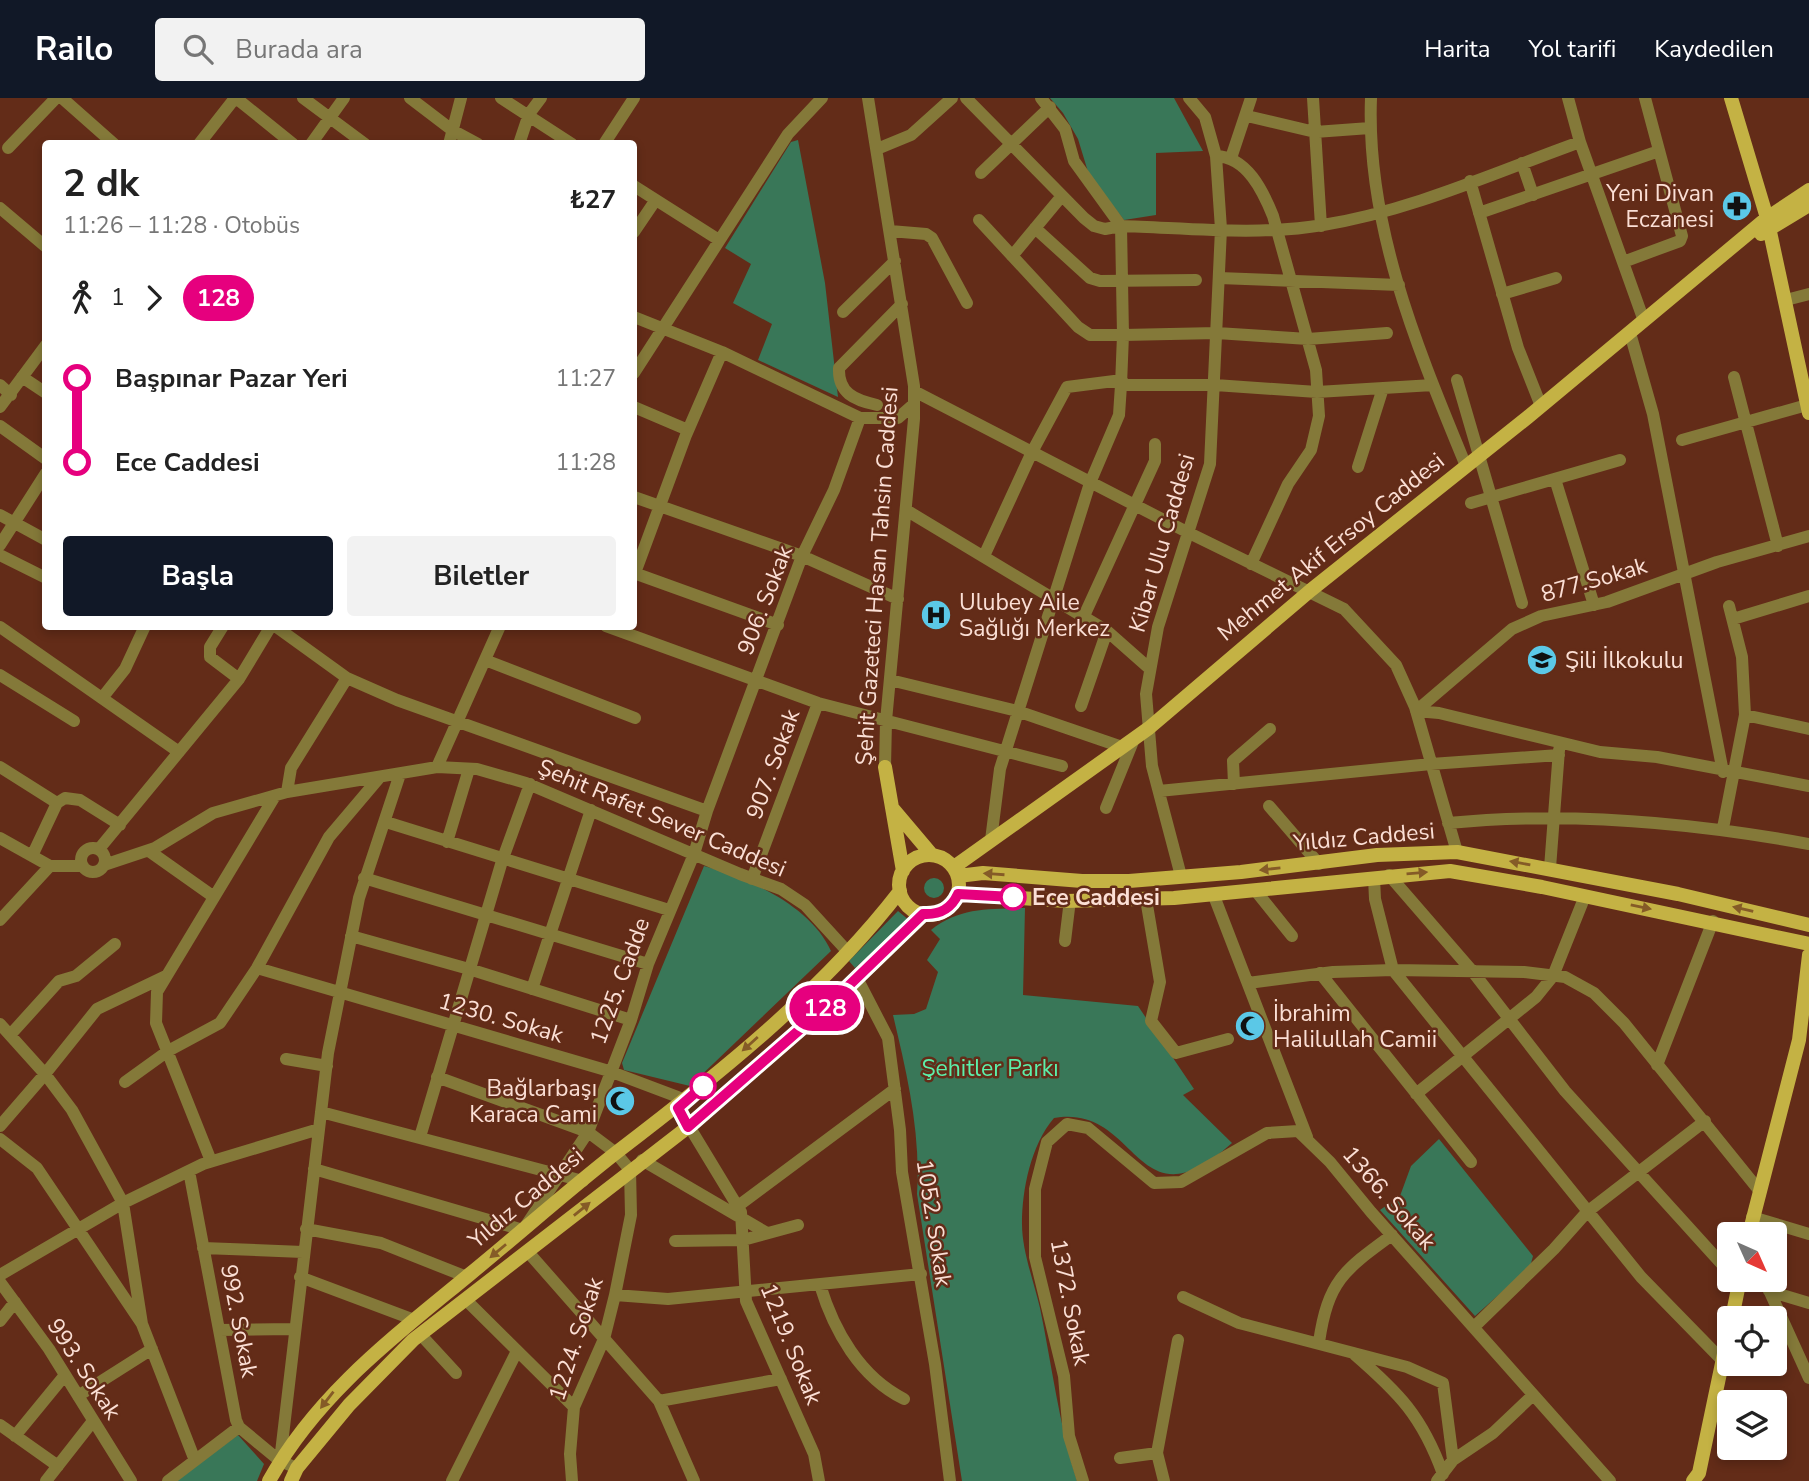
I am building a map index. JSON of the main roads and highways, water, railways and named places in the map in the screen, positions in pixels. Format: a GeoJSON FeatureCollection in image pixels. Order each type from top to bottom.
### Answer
{"type":"FeatureCollection","features":[{"type":"Feature","properties":{"kind":"main road"},"geometry":{"type":"LineString","coordinates":[[1731,98],[1768,224],[1806,386],[1808,409]]}},
{"type":"Feature","properties":{"kind":"main road","name":"Mehmet Akif Ersoy Caddesi"},"geometry":{"type":"LineString","coordinates":[[956,871],[991,839],[1149,728],[1311,590],[1541,407],[1729,251],[1768,224],[1809,190]]}},
{"type":"Feature","properties":{"kind":"main road","name":"Mehmet Akif Ersoy Caddesi"},"geometry":{"type":"LineString","coordinates":[[1768,224],[1809,205]]}},
{"type":"Feature","properties":{"kind":"main road","name":"Şehit Gazeteci Hasan Tahsin Caddesi"},"geometry":{"type":"LineString","coordinates":[[885,766],[903,871]]}},
{"type":"Feature","properties":{"kind":"main road","name":"Şehit Gazeteci Hasan Tahsin Caddesi"},"geometry":{"type":"LineString","coordinates":[[893,808],[932,855]]}},
{"type":"Feature","properties":{"kind":"main road","name":"Yıldız Caddesi"},"geometry":{"type":"LineString","coordinates":[[956,871],[1106,881],[1319,864],[1377,855],[1457,852],[1550,868],[1809,925]]}},
{"type":"Feature","properties":{"kind":"main road"},"geometry":{"type":"LineString","coordinates":[[923,914],[908,906],[900,891],[903,871],[915,858],[932,855],[948,861],[956,871],[958,894]]}},
{"type":"Feature","properties":{"kind":"main road","name":"Yıldız Caddesi"},"geometry":{"type":"LineString","coordinates":[[294,1475],[349,1405],[421,1335],[642,1160],[688,1127],[857,978],[923,914],[940,913],[954,902],[958,894],[1070,900],[1146,899],[1214,895],[1389,875],[1450,872],[1713,921],[1809,944]]}},
{"type":"Feature","properties":{"kind":"main road","name":"Yıldız Caddesi"},"geometry":{"type":"LineString","coordinates":[[269,1481],[280,1461],[340,1384],[412,1319],[467,1277],[616,1153],[678,1108],[848,953],[900,891]]}},
{"type":"Feature","properties":{"kind":"main road"},"geometry":{"type":"LineString","coordinates":[[1751,1222],[1758,1189],[1804,1041],[1809,955]]}},
{"type":"Feature","properties":{"kind":"main road"},"geometry":{"type":"LineString","coordinates":[[1697,1478],[1719,1376]]}},
{"type":"Feature","properties":{"kind":"place","name":"Yeni Divan Eczanesi"},"geometry":{"type":"Point","coordinates":[1737,206]}},
{"type":"Feature","properties":{"kind":"place","name":"Ulubey Aile Sağlığı Merkez"},"geometry":{"type":"Point","coordinates":[936,615]}},
{"type":"Feature","properties":{"kind":"place","name":"Şili İlkokulu"},"geometry":{"type":"Point","coordinates":[1542,660]}},
{"type":"Feature","properties":{"kind":"place","name":"Ece Caddesi"},"geometry":{"type":"Point","coordinates":[1013,897]}},
{"type":"Feature","properties":{"kind":"place","name":"İbrahim Halilullah Camii"},"geometry":{"type":"Point","coordinates":[1250,1026]}},
{"type":"Feature","properties":{"kind":"place","name":"Bağlarbaşı Karaca Cami"},"geometry":{"type":"Point","coordinates":[620,1101]}},
{"type":"Feature","properties":{"kind":"park label","name":"Şehitler Parkı"},"geometry":{"type":"Point","coordinates":[990,1068]}}]}
